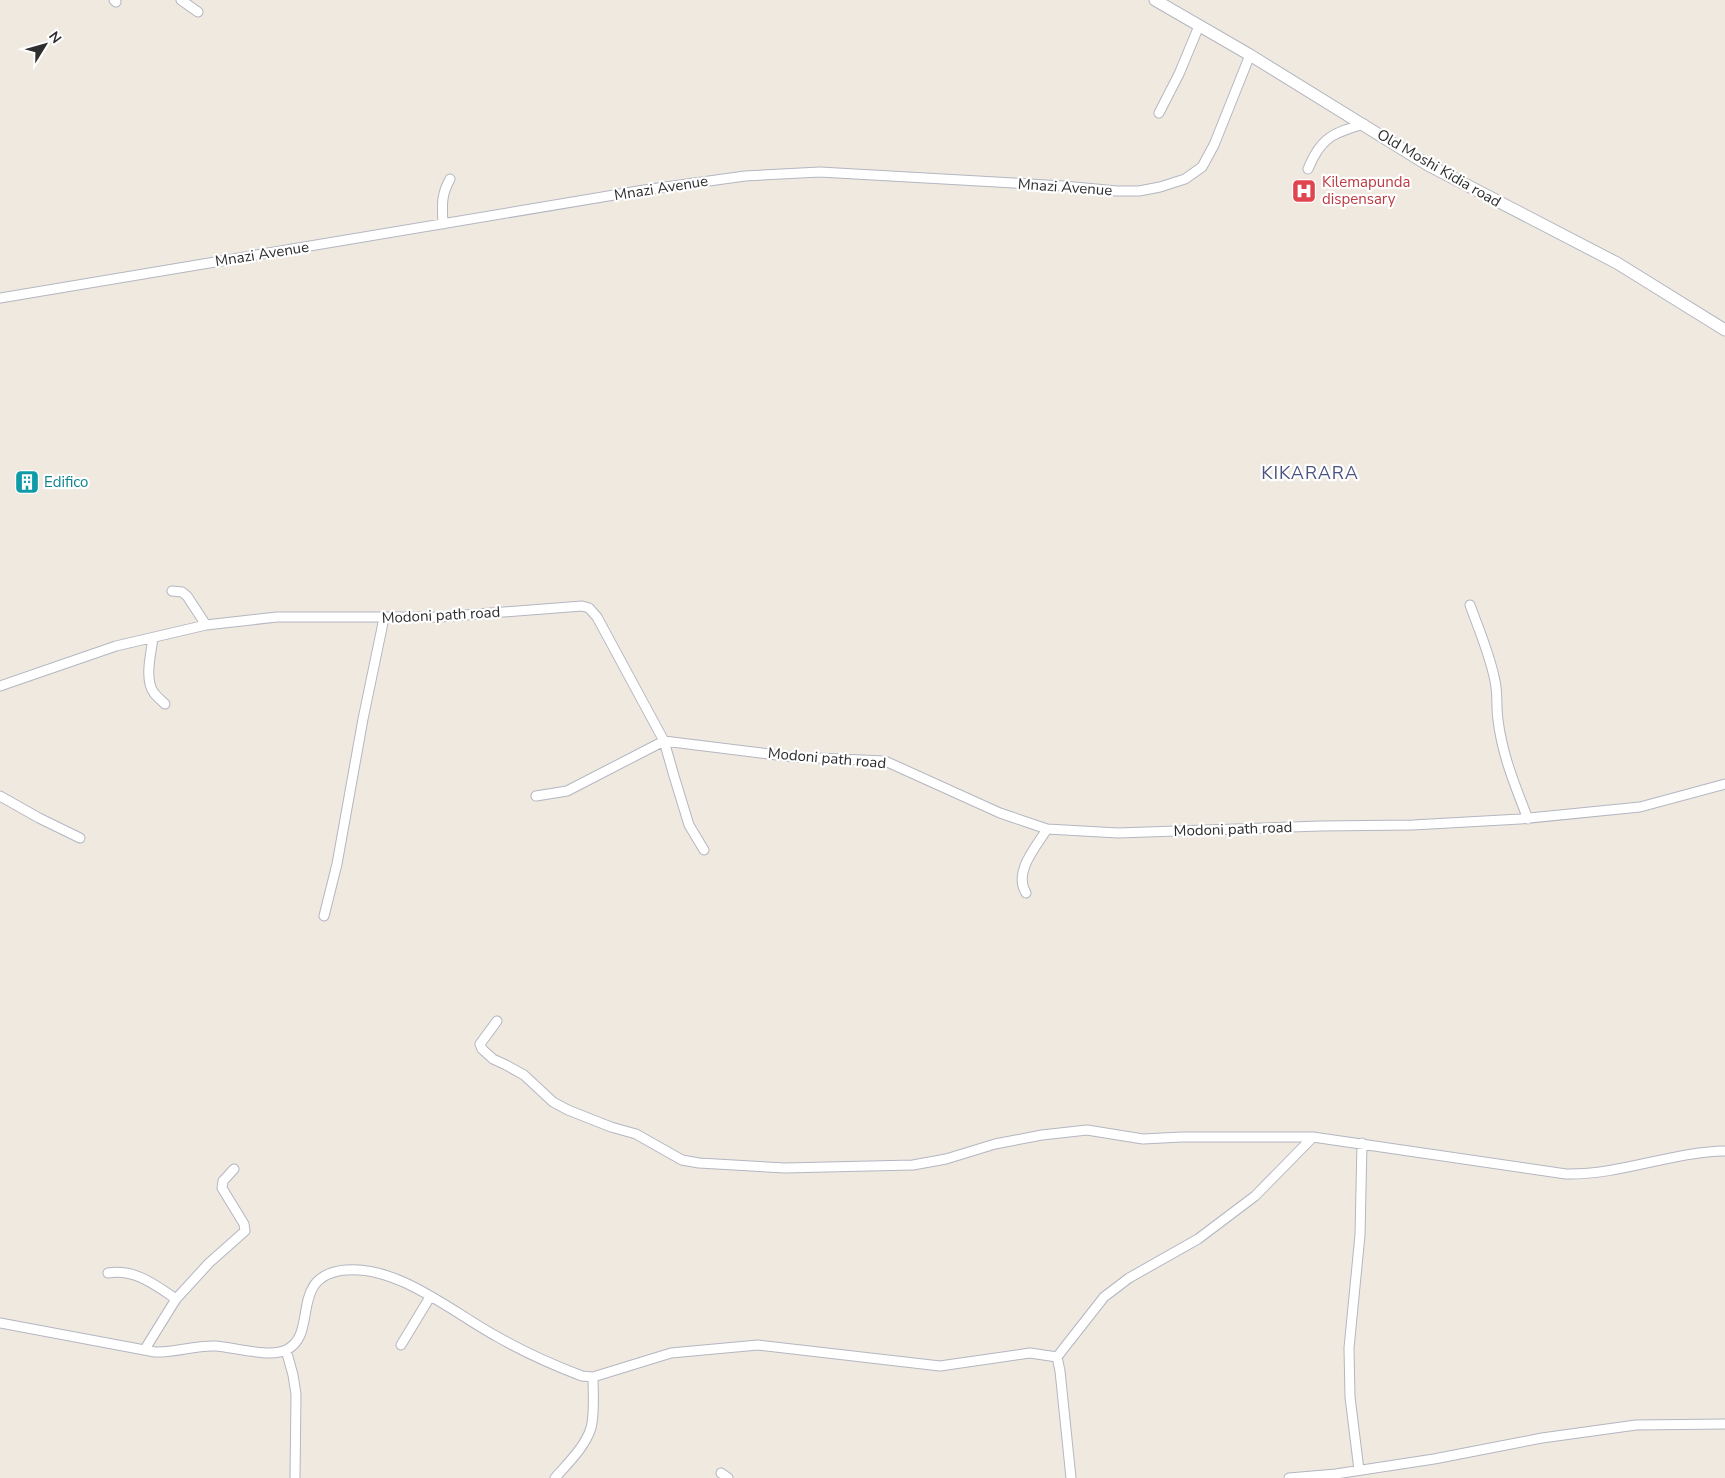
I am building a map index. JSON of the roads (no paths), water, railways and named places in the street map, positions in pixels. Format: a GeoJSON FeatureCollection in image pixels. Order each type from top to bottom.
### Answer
{"type":"FeatureCollection","features":[{"type":"Feature","properties":{"kind":"street"},"geometry":{"type":"LineString","coordinates":[[181,0],[198,12]]}},
{"type":"Feature","properties":{"kind":"street","name":"Old Moshi Kidia road"},"geometry":{"type":"LineString","coordinates":[[1155,0],[1250,55],[1428,165],[1617,263],[1725,330]]}},
{"type":"Feature","properties":{"kind":"street"},"geometry":{"type":"LineString","coordinates":[[1160,113],[1199,26]]}},
{"type":"Feature","properties":{"kind":"street","name":"Mnazi Avenue"},"geometry":{"type":"LineString","coordinates":[[0,298],[701,181],[820,172],[1064,186],[1117,191],[1139,191],[1160,187],[1185,179],[1202,168],[1214,145],[1250,55]]}},
{"type":"Feature","properties":{"kind":"street"},"geometry":{"type":"LineString","coordinates":[[1308,169],[1322,144],[1333,134],[1364,124]]}},
{"type":"Feature","properties":{"kind":"street"},"geometry":{"type":"LineString","coordinates":[[443,224],[442,206],[444,191],[450,179]]}},
{"type":"Feature","properties":{"kind":"street"},"geometry":{"type":"LineString","coordinates":[[172,590],[182,592],[187,596],[206,625]]}},
{"type":"Feature","properties":{"kind":"street"},"geometry":{"type":"LineString","coordinates":[[1470,605],[1492,666],[1496,684],[1498,720],[1504,754],[1528,818]]}},
{"type":"Feature","properties":{"kind":"street","name":"Modoni path road"},"geometry":{"type":"LineString","coordinates":[[0,686],[116,646],[206,625],[277,617],[440,617],[582,606],[589,608],[597,617],[664,741],[793,757],[885,761],[1000,813],[1047,829],[1118,834],[1320,826],[1413,825],[1528,818],[1640,807],[1725,784]]}},
{"type":"Feature","properties":{"kind":"street"},"geometry":{"type":"LineString","coordinates":[[324,916],[337,864],[363,719],[384,618]]}},
{"type":"Feature","properties":{"kind":"street"},"geometry":{"type":"LineString","coordinates":[[153,638],[150,685],[154,694],[166,704]]}},
{"type":"Feature","properties":{"kind":"street"},"geometry":{"type":"LineString","coordinates":[[536,796],[566,791],[664,741],[690,825],[704,850]]}},
{"type":"Feature","properties":{"kind":"street"},"geometry":{"type":"LineString","coordinates":[[0,796],[80,838]]}},
{"type":"Feature","properties":{"kind":"street"},"geometry":{"type":"LineString","coordinates":[[1026,893],[1022,885],[1022,875],[1027,862],[1047,829]]}},
{"type":"Feature","properties":{"kind":"street"},"geometry":{"type":"LineString","coordinates":[[497,1021],[480,1044],[482,1049],[493,1059],[506,1064],[524,1076],[553,1102],[589,1119],[636,1134],[682,1160],[698,1163],[785,1168],[913,1165],[946,1159],[995,1144],[1080,1130],[1143,1138],[1313,1137],[1566,1174],[1622,1170],[1702,1152],[1725,1152]]}},
{"type":"Feature","properties":{"kind":"street"},"geometry":{"type":"LineString","coordinates":[[1071,1478],[1057,1356],[1104,1297],[1129,1278],[1198,1238],[1255,1196],[1313,1137]]}},
{"type":"Feature","properties":{"kind":"street"},"geometry":{"type":"LineString","coordinates":[[1359,1470],[1350,1397],[1348,1348],[1360,1235],[1362,1143]]}},
{"type":"Feature","properties":{"kind":"street"},"geometry":{"type":"LineString","coordinates":[[145,1349],[176,1299],[209,1263],[245,1231],[244,1224],[222,1188],[223,1181],[234,1170]]}},
{"type":"Feature","properties":{"kind":"street"},"geometry":{"type":"LineString","coordinates":[[0,1323],[166,1352],[202,1346],[259,1352],[286,1350],[295,1343],[302,1330],[309,1294],[318,1280],[333,1272],[348,1270],[368,1271],[408,1284],[498,1337],[582,1376],[593,1377],[671,1353],[758,1345],[940,1366],[1030,1353],[1057,1356]]}},
{"type":"Feature","properties":{"kind":"street"},"geometry":{"type":"LineString","coordinates":[[108,1272],[119,1271],[135,1274],[149,1280],[176,1299]]}},
{"type":"Feature","properties":{"kind":"street"},"geometry":{"type":"LineString","coordinates":[[401,1345],[430,1297]]}},
{"type":"Feature","properties":{"kind":"street"},"geometry":{"type":"LineString","coordinates":[[286,1350],[296,1394],[295,1478]]}},
{"type":"Feature","properties":{"kind":"street"},"geometry":{"type":"LineString","coordinates":[[555,1478],[570,1461],[592,1426],[593,1377]]}},
{"type":"Feature","properties":{"kind":"street"},"geometry":{"type":"LineString","coordinates":[[1289,1478],[1434,1459],[1542,1438],[1636,1426],[1725,1424]]}},
{"type":"Feature","properties":{"kind":"place","name":"Kilemapunda dispensary"},"geometry":{"type":"Point","coordinates":[1304,191]}},
{"type":"Feature","properties":{"kind":"place","name":"Edifico"},"geometry":{"type":"Point","coordinates":[27,482]}},
{"type":"Feature","properties":{"kind":"district","name":"KIKARARA"},"geometry":{"type":"Point","coordinates":[1310,473]}}]}
